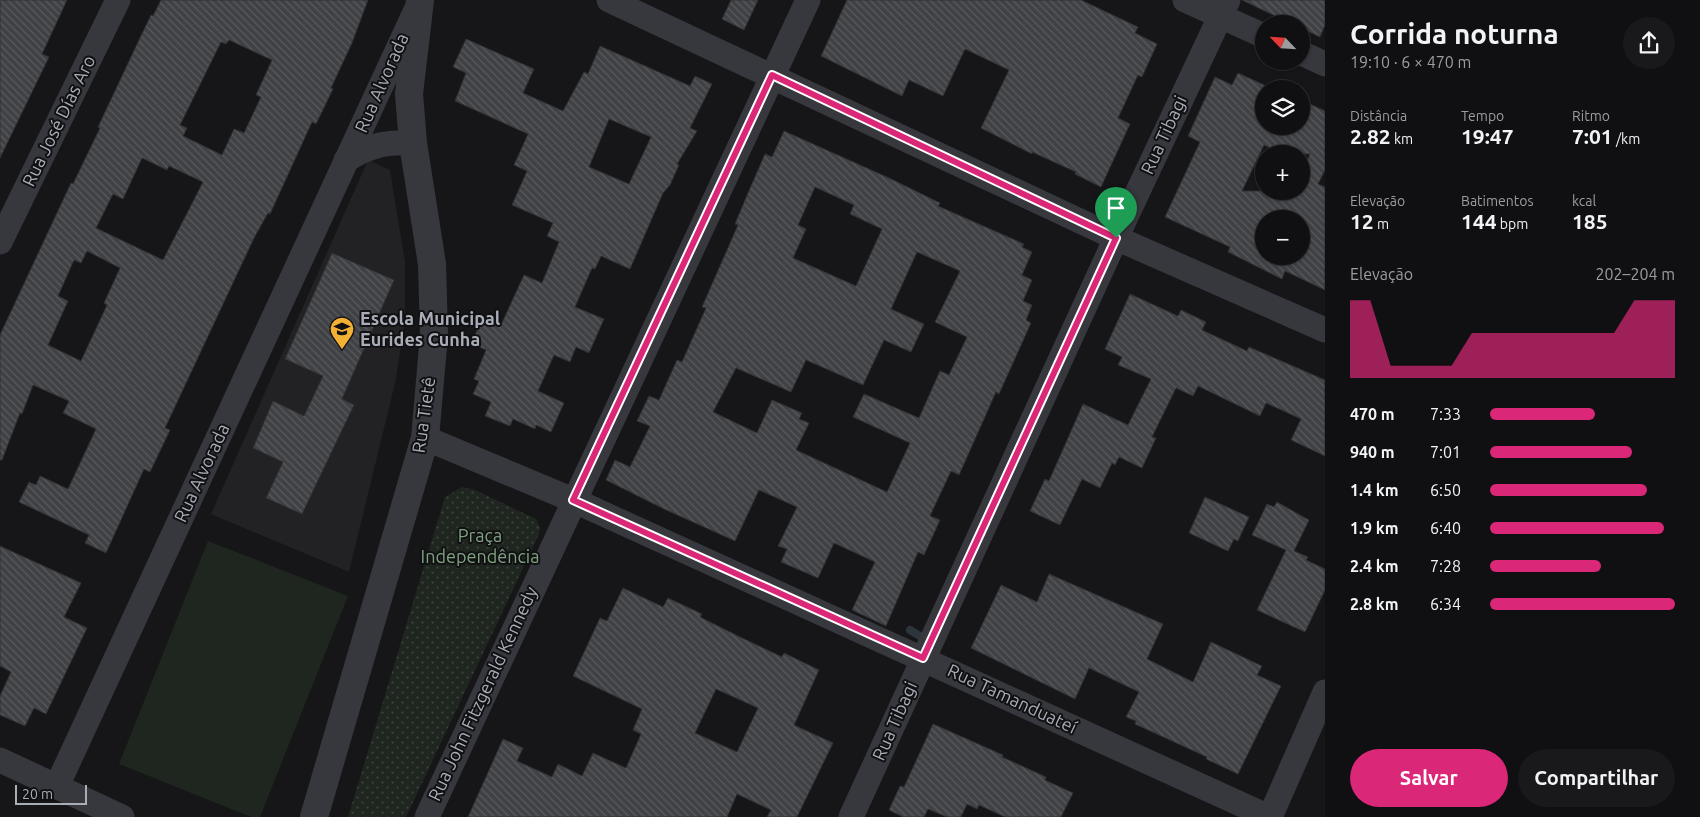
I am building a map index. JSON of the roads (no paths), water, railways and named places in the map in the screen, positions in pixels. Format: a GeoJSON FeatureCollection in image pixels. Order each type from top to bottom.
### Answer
{"type":"FeatureCollection","features":[{"type":"Feature","properties":{"kind":"street","name":"Rua José Días Aro"},"geometry":{"type":"LineString","coordinates":[[0,242],[118,0]]}},
{"type":"Feature","properties":{"kind":"street"},"geometry":{"type":"LineString","coordinates":[[609,0],[1116,238],[1325,330]]}},
{"type":"Feature","properties":{"kind":"street","name":"Rua John Fitzgerald Kennedy"},"geometry":{"type":"LineString","coordinates":[[427,817],[573,500],[808,0]]}},
{"type":"Feature","properties":{"kind":"street"},"geometry":{"type":"LineString","coordinates":[[1185,0],[1225,8],[1255,30]]}},
{"type":"Feature","properties":{"kind":"street","name":"Rua Alvorada"},"geometry":{"type":"LineString","coordinates":[[57,786],[346,160],[364,126],[383,78],[419,3]]}},
{"type":"Feature","properties":{"kind":"street","name":"Rua Tietê"},"geometry":{"type":"LineString","coordinates":[[314,817],[424,438],[434,335],[432,264],[402,143],[419,3]]}},
{"type":"Feature","properties":{"kind":"street","name":"Rua Tibagi"},"geometry":{"type":"LineString","coordinates":[[851,817],[1116,238],[1225,8]]}},
{"type":"Feature","properties":{"kind":"street"},"geometry":{"type":"LineString","coordinates":[[1310,57],[1325,64]]}},
{"type":"Feature","properties":{"kind":"street"},"geometry":{"type":"LineString","coordinates":[[383,78],[394,78],[409,94]]}},
{"type":"Feature","properties":{"kind":"street"},"geometry":{"type":"LineString","coordinates":[[364,126],[376,136],[402,143]]}},
{"type":"Feature","properties":{"kind":"street","name":"Rua Alvorada"},"geometry":{"type":"LineString","coordinates":[[346,160],[366,148],[402,143]]}},
{"type":"Feature","properties":{"kind":"street","name":"Rua Tamanduateí"},"geometry":{"type":"LineString","coordinates":[[424,438],[573,500],[1269,817]]}},
{"type":"Feature","properties":{"kind":"street"},"geometry":{"type":"LineString","coordinates":[[1269,817],[1325,692]]}},
{"type":"Feature","properties":{"kind":"street"},"geometry":{"type":"LineString","coordinates":[[0,760],[122,817]]}},
{"type":"Feature","properties":{"kind":"waterway"},"geometry":{"type":"LineString","coordinates":[[910,630],[923,638]]}},
{"type":"Feature","properties":{"kind":"place","name":"Escola Municipal Eurides Cunha"},"geometry":{"type":"Point","coordinates":[342,350]}},
{"type":"Feature","properties":{"kind":"park label","name":"Praça Independência"},"geometry":{"type":"Point","coordinates":[480,546]}}]}
